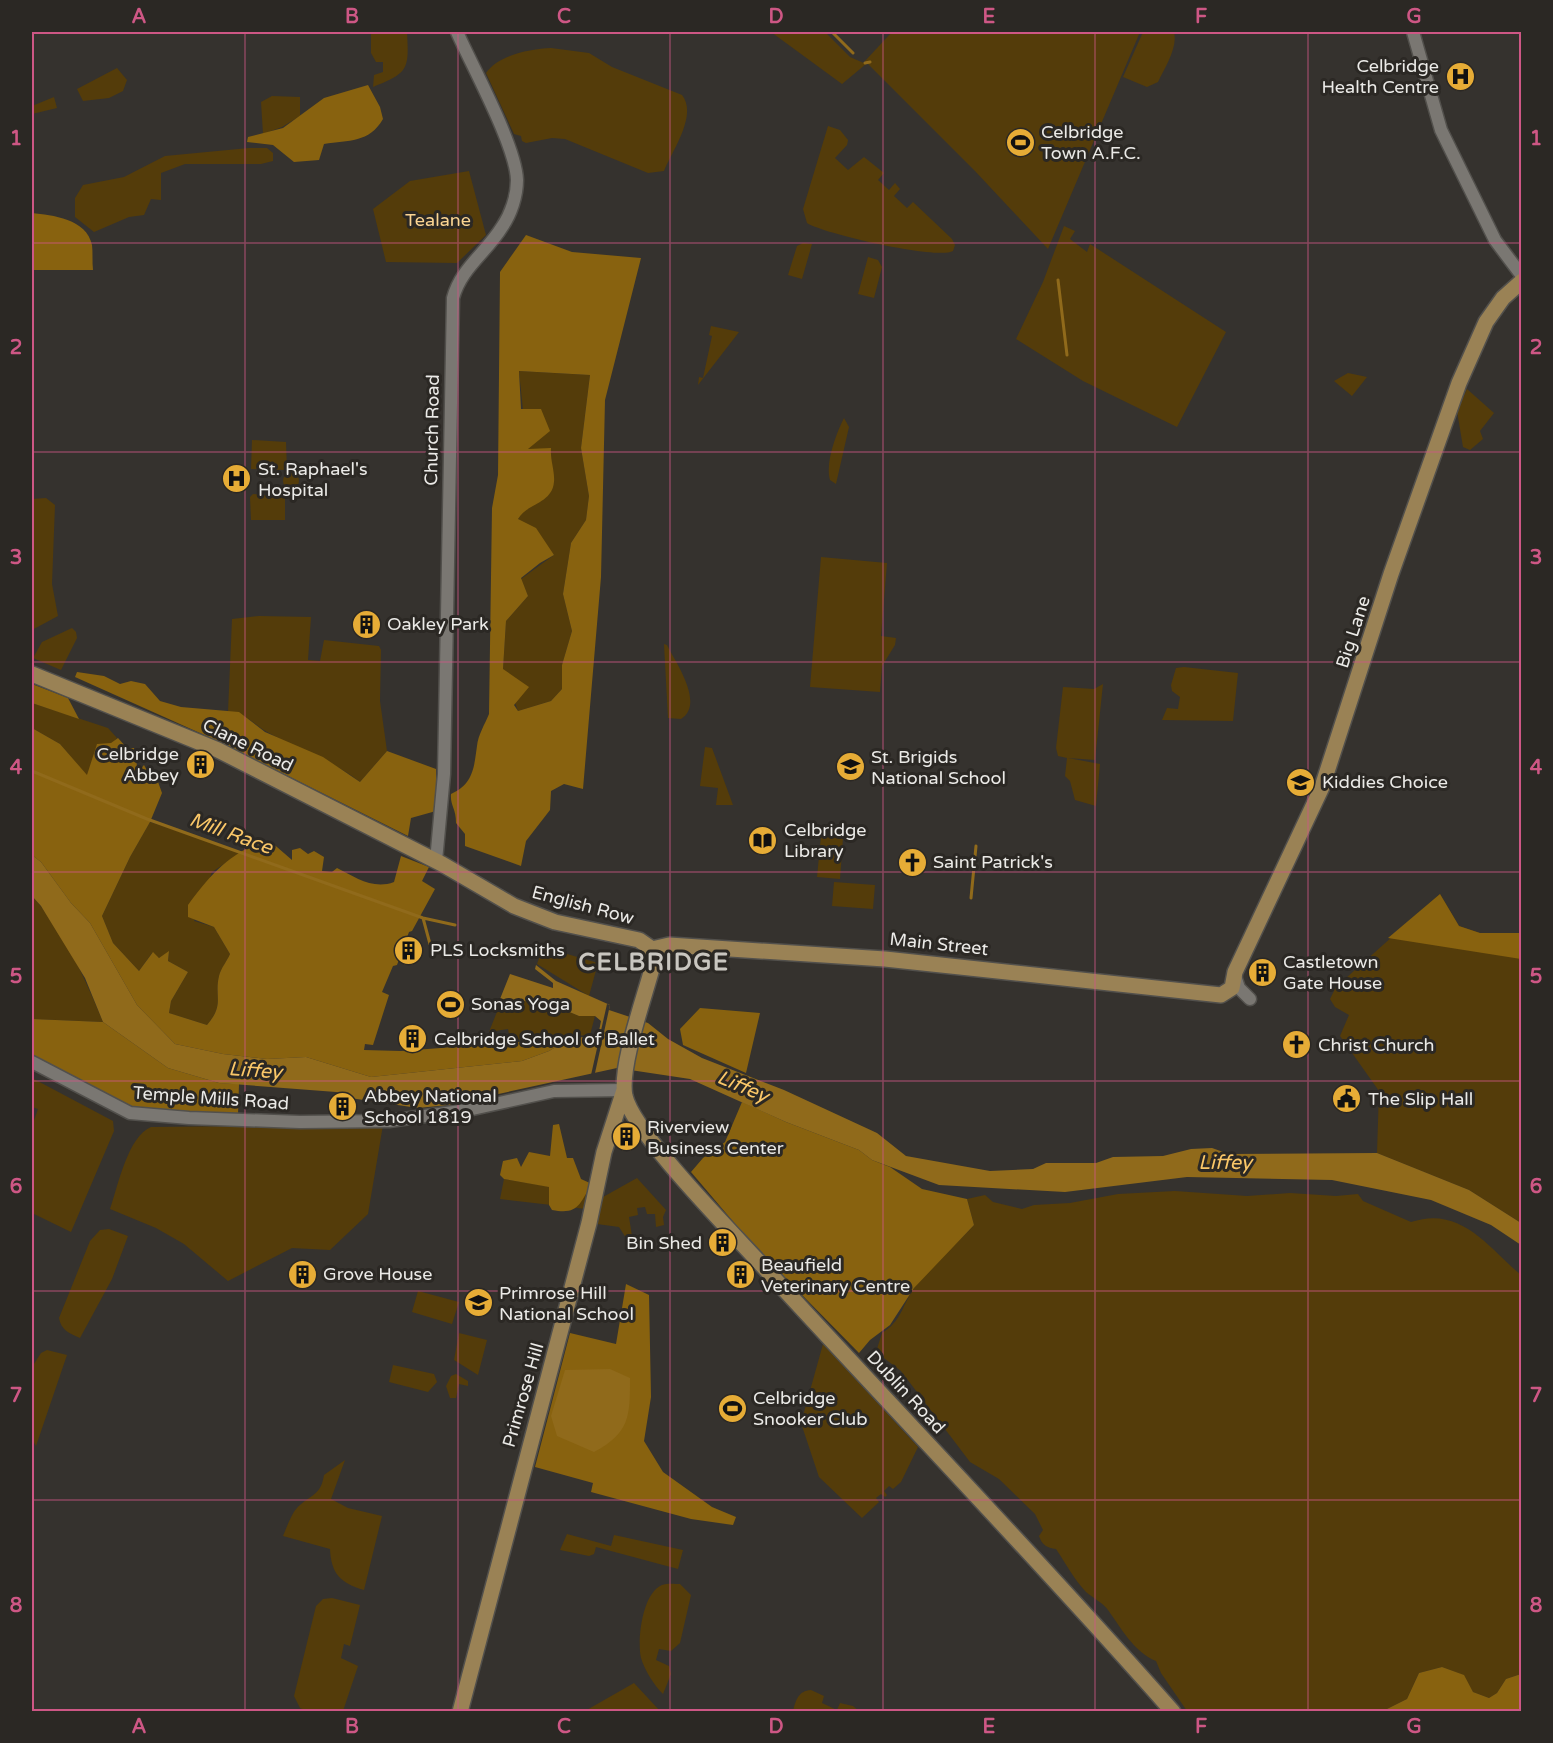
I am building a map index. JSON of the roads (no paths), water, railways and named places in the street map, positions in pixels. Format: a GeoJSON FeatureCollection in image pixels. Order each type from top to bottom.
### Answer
{"type":"FeatureCollection","features":[{"type":"Feature","properties":{"kind":"main road","name":"Big Lane"},"geometry":{"type":"LineString","coordinates":[[1221,995],[1232,988],[1235,972],[1294,852],[1322,787],[1391,574],[1459,383],[1486,322],[1503,298],[1521,281]]}},
{"type":"Feature","properties":{"kind":"main road","name":"Clane Road"},"geometry":{"type":"LineString","coordinates":[[32,674],[218,750],[439,862]]}},
{"type":"Feature","properties":{"kind":"main road","name":"English Row"},"geometry":{"type":"LineString","coordinates":[[439,862],[529,912],[555,922],[639,940],[652,949]]}},
{"type":"Feature","properties":{"kind":"main road","name":"Main Street"},"geometry":{"type":"LineString","coordinates":[[652,949],[669,945],[885,959],[1221,995]]}},
{"type":"Feature","properties":{"kind":"main road"},"geometry":{"type":"LineString","coordinates":[[624,1090],[625,1074],[653,964],[652,949]]}},
{"type":"Feature","properties":{"kind":"main road","name":"Dublin Road"},"geometry":{"type":"LineString","coordinates":[[624,1090],[628,1105],[644,1130],[712,1209],[1169,1710]]}},
{"type":"Feature","properties":{"kind":"main road","name":"Primrose Hill"},"geometry":{"type":"LineString","coordinates":[[460,1712],[589,1223],[604,1152],[624,1090]]}},
{"type":"Feature","properties":{"kind":"street","name":"Church Road"},"geometry":{"type":"LineString","coordinates":[[439,862],[444,774],[453,298],[461,277],[503,226],[515,198],[517,180],[512,155],[457,32]]}},
{"type":"Feature","properties":{"kind":"street"},"geometry":{"type":"LineString","coordinates":[[1413,32],[1441,130],[1495,240],[1521,276]]}},
{"type":"Feature","properties":{"kind":"street"},"geometry":{"type":"LineString","coordinates":[[1235,972],[1239,988],[1250,999]]}},
{"type":"Feature","properties":{"kind":"street","name":"Temple Mills Road"},"geometry":{"type":"LineString","coordinates":[[32,1062],[130,1113],[300,1122],[399,1120],[468,1110],[554,1091],[624,1090]]}},
{"type":"Feature","properties":{"kind":"water","name":"Liffey"},"geometry":{"type":"Polygon","coordinates":[[[32,855],[41,862],[71,903],[90,923],[137,1005],[175,1044],[223,1054],[267,1059],[306,1057],[371,1077],[522,1061],[549,1051],[571,1038],[598,1036],[601,1021],[595,1016],[579,1016],[548,1003],[500,999],[510,974],[553,988],[553,983],[535,969],[536,965],[556,981],[610,1005],[609,1010],[648,1023],[668,1039],[702,1058],[784,1090],[877,1133],[906,1156],[990,1171],[1033,1169],[1046,1163],[1096,1163],[1113,1157],[1163,1156],[1191,1149],[1212,1148],[1229,1154],[1377,1153],[1469,1190],[1521,1223],[1521,1245],[1491,1225],[1431,1200],[1332,1180],[1187,1177],[1065,1192],[939,1185],[872,1160],[859,1150],[786,1122],[690,1079],[617,1068],[448,1105],[418,1108],[350,1098],[336,1092],[219,1083],[168,1068],[103,1022],[85,978],[41,906],[32,896],[32,855]]]}},
{"type":"Feature","properties":{"kind":"water"},"geometry":{"type":"Polygon","coordinates":[[[610,1369],[630,1378],[626,1422],[615,1438],[594,1452],[557,1436],[551,1416],[565,1370],[610,1369]]]}},
{"type":"Feature","properties":{"kind":"waterway"},"geometry":{"type":"LineString","coordinates":[[832,32],[853,53]]}},
{"type":"Feature","properties":{"kind":"waterway"},"geometry":{"type":"LineString","coordinates":[[865,63],[870,62]]}},
{"type":"Feature","properties":{"kind":"waterway"},"geometry":{"type":"LineString","coordinates":[[1058,280],[1067,355]]}},
{"type":"Feature","properties":{"kind":"waterway","name":"Mill Race"},"geometry":{"type":"LineString","coordinates":[[32,771],[147,819],[423,918],[455,925]]}},
{"type":"Feature","properties":{"kind":"waterway"},"geometry":{"type":"LineString","coordinates":[[971,898],[976,846]]}},
{"type":"Feature","properties":{"kind":"waterway","name":"Mill Race"},"geometry":{"type":"LineString","coordinates":[[423,918],[430,944],[436,949]]}},
{"type":"Feature","properties":{"kind":"place","name":"Celbridge Health Centre"},"geometry":{"type":"Point","coordinates":[1460,76]}},
{"type":"Feature","properties":{"kind":"place","name":"Celbridge Town A.F.C."},"geometry":{"type":"Point","coordinates":[1020,142]}},
{"type":"Feature","properties":{"kind":"place","name":"St. Raphael's Hospital"},"geometry":{"type":"Point","coordinates":[237,479]}},
{"type":"Feature","properties":{"kind":"place","name":"Oakley Park"},"geometry":{"type":"Point","coordinates":[366,624]}},
{"type":"Feature","properties":{"kind":"place","name":"Celbridge Abbey"},"geometry":{"type":"Point","coordinates":[200,764]}},
{"type":"Feature","properties":{"kind":"place","name":"St. Brigids National School"},"geometry":{"type":"Point","coordinates":[850,767]}},
{"type":"Feature","properties":{"kind":"place","name":"Kiddies Choice"},"geometry":{"type":"Point","coordinates":[1301,782]}},
{"type":"Feature","properties":{"kind":"place","name":"Celbridge Library"},"geometry":{"type":"Point","coordinates":[763,840]}},
{"type":"Feature","properties":{"kind":"place","name":"Saint Patrick's"},"geometry":{"type":"Point","coordinates":[912,862]}},
{"type":"Feature","properties":{"kind":"place","name":"PLS Locksmiths"},"geometry":{"type":"Point","coordinates":[409,950]}},
{"type":"Feature","properties":{"kind":"place","name":"Castletown Gate House"},"geometry":{"type":"Point","coordinates":[1262,972]}},
{"type":"Feature","properties":{"kind":"place","name":"Sonas Yoga"},"geometry":{"type":"Point","coordinates":[450,1004]}},
{"type":"Feature","properties":{"kind":"place","name":"Celbridge School of Ballet"},"geometry":{"type":"Point","coordinates":[413,1039]}},
{"type":"Feature","properties":{"kind":"place","name":"Christ Church"},"geometry":{"type":"Point","coordinates":[1297,1045]}},
{"type":"Feature","properties":{"kind":"place","name":"The Slip Hall"},"geometry":{"type":"Point","coordinates":[1347,1099]}},
{"type":"Feature","properties":{"kind":"place","name":"Abbey National School 1819"},"geometry":{"type":"Point","coordinates":[343,1106]}},
{"type":"Feature","properties":{"kind":"place","name":"Riverview Business Center"},"geometry":{"type":"Point","coordinates":[626,1137]}},
{"type":"Feature","properties":{"kind":"place","name":"Bin Shed"},"geometry":{"type":"Point","coordinates":[723,1243]}},
{"type":"Feature","properties":{"kind":"place","name":"Grove House"},"geometry":{"type":"Point","coordinates":[302,1274]}},
{"type":"Feature","properties":{"kind":"place","name":"Beaufield Veterinary Centre"},"geometry":{"type":"Point","coordinates":[740,1275]}},
{"type":"Feature","properties":{"kind":"place","name":"Primrose Hill National School"},"geometry":{"type":"Point","coordinates":[478,1303]}},
{"type":"Feature","properties":{"kind":"place","name":"Celbridge Snooker Club"},"geometry":{"type":"Point","coordinates":[732,1408]}},
{"type":"Feature","properties":{"kind":"district","name":"CELBRIDGE"},"geometry":{"type":"Point","coordinates":[654,962]}},
{"type":"Feature","properties":{"kind":"park label","name":"Tealane"},"geometry":{"type":"Point","coordinates":[438,220]}}]}
